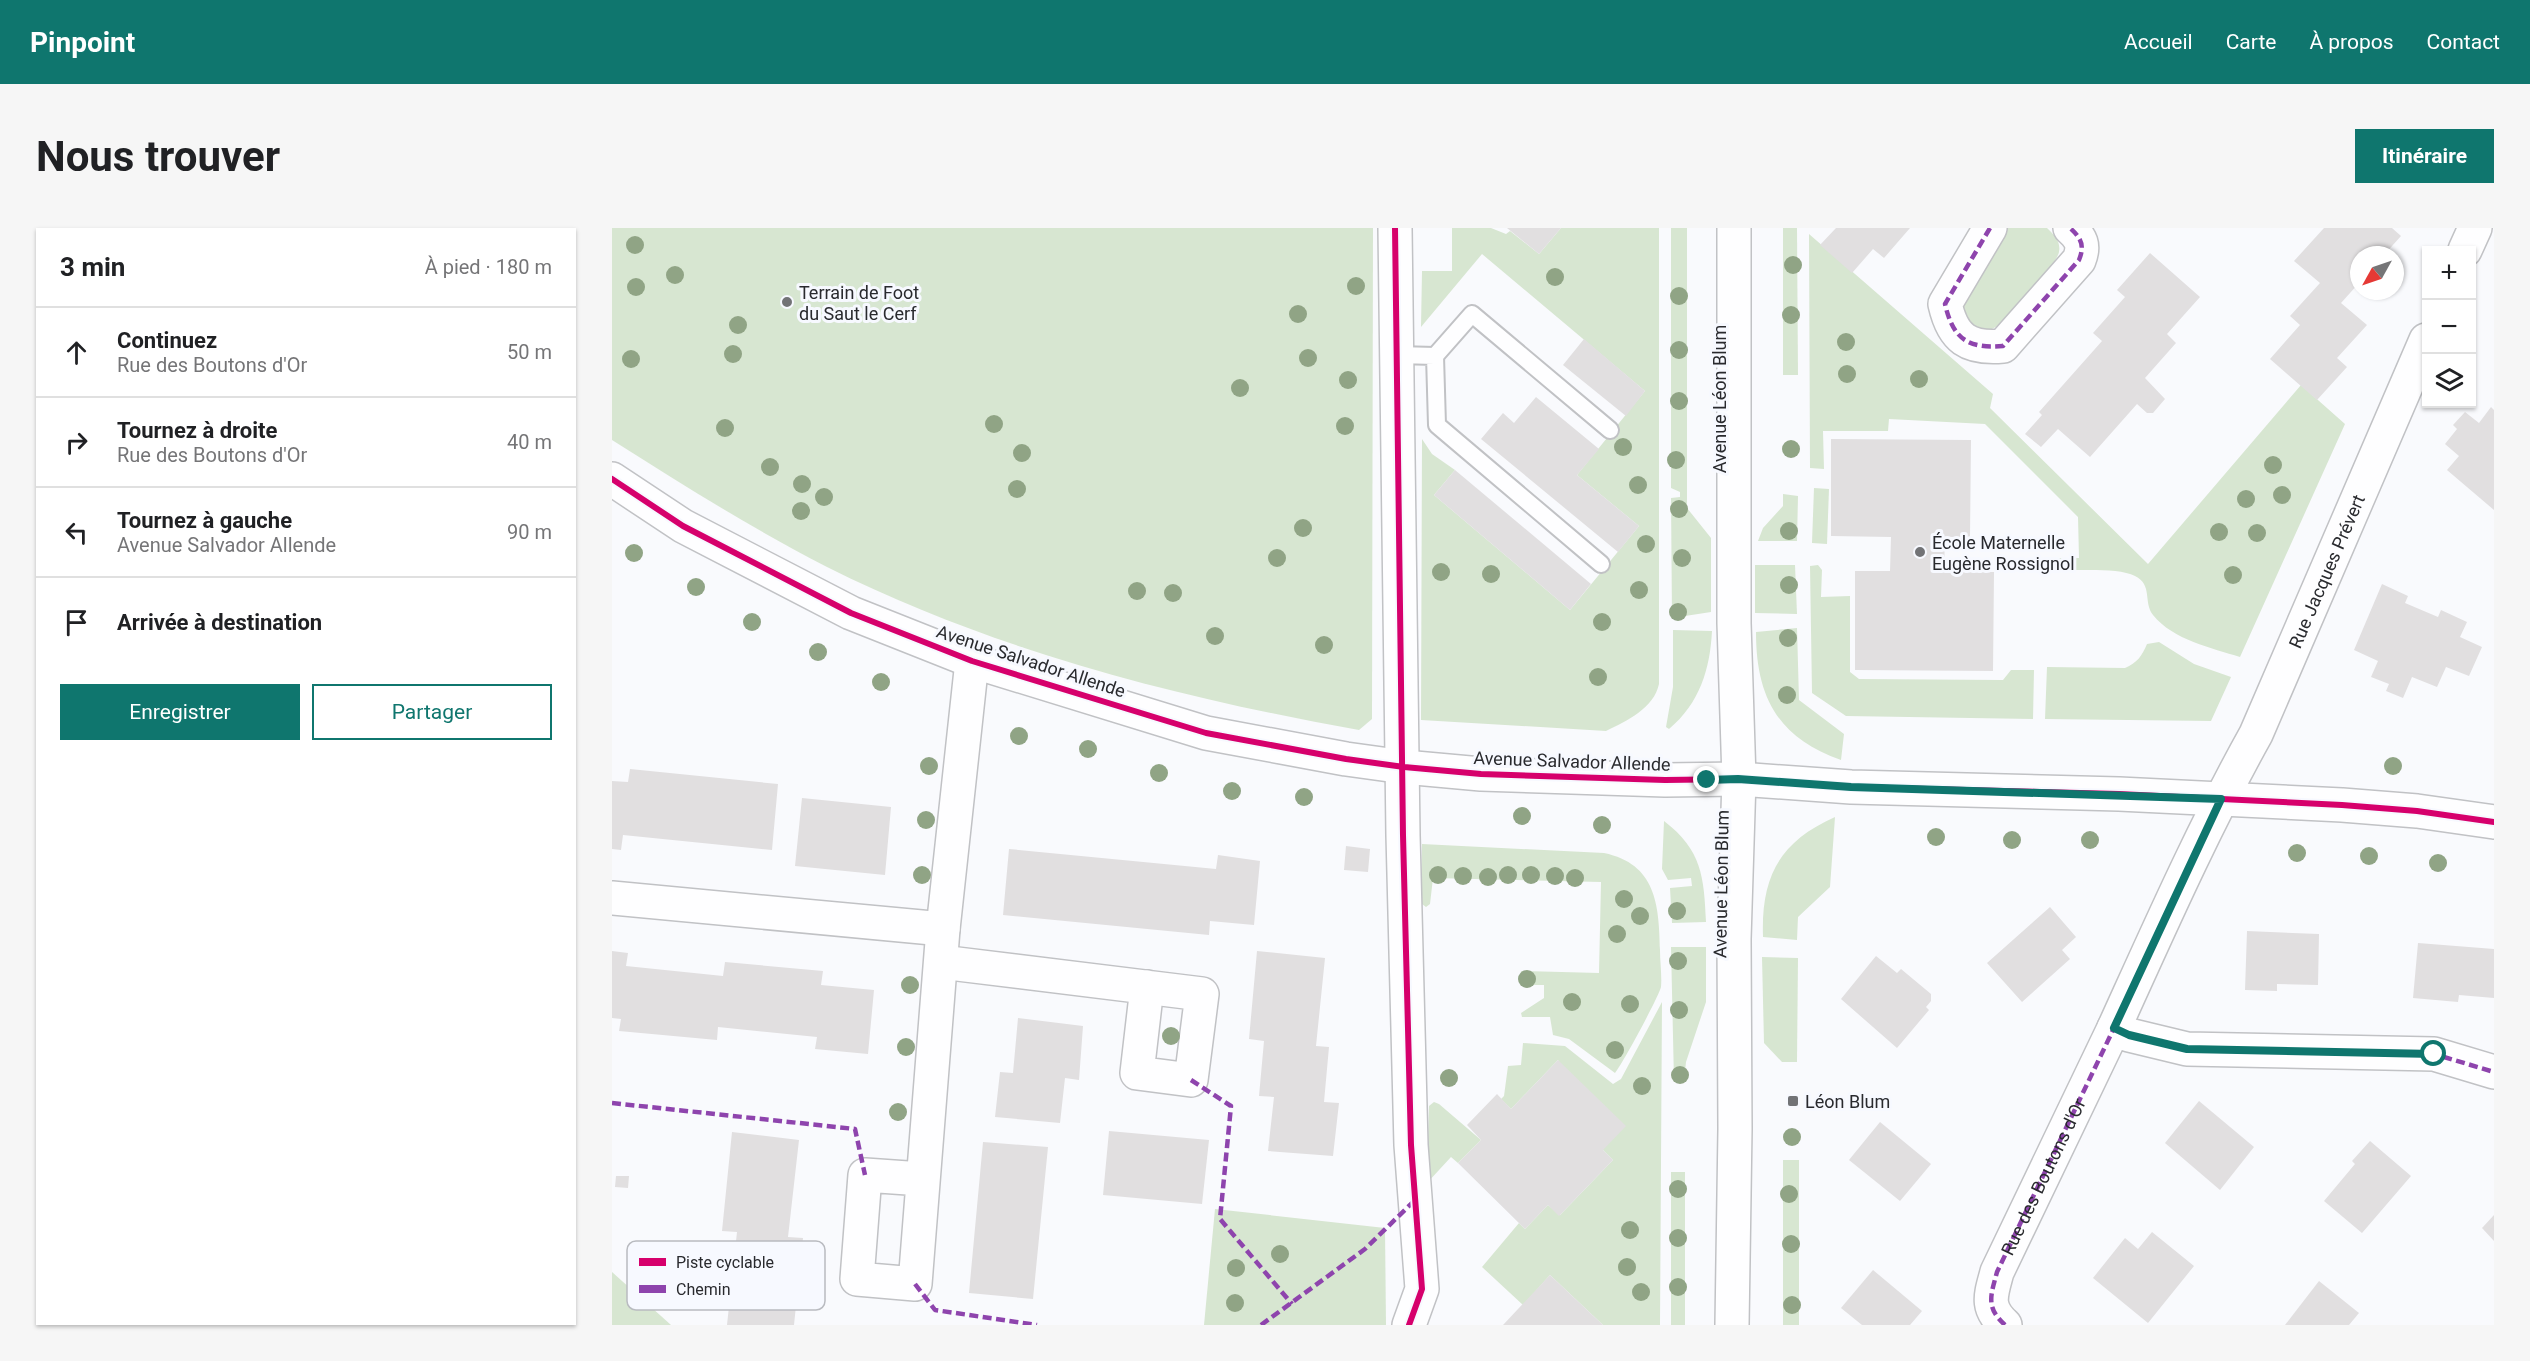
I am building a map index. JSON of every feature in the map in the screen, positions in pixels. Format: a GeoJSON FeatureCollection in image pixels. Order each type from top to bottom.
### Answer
{"type":"FeatureCollection","features":[{"type":"Feature","properties":{"kind":"street"},"geometry":{"type":"LineString","coordinates":[[1395,228],[1404,767],[1403,835],[1411,1145],[1422,1289],[1409,1325]]}},
{"type":"Feature","properties":{"kind":"street","name":"Avenue Léon Blum"},"geometry":{"type":"LineString","coordinates":[[1732,1325],[1735,1129],[1734,939],[1738,779],[1734,623],[1734,228]]}},
{"type":"Feature","properties":{"kind":"street"},"geometry":{"type":"LineString","coordinates":[[1990,228],[1945,304],[1950,324],[1965,341],[1981,348],[2003,346],[2079,260],[2083,250],[2080,238],[2070,228]]}},
{"type":"Feature","properties":{"kind":"street"},"geometry":{"type":"LineString","coordinates":[[2467,246],[2475,228]]}},
{"type":"Feature","properties":{"kind":"street","name":"Rue Jacques Prévert"},"geometry":{"type":"LineString","coordinates":[[2221,799],[2256,734],[2422,352]]}},
{"type":"Feature","properties":{"kind":"street","name":"Avenue Salvador Allende"},"geometry":{"type":"LineString","coordinates":[[612,479],[683,526],[851,613],[972,662],[1206,733],[1404,767],[1480,774],[1665,780],[1738,779],[1851,787],[2221,799],[2406,810],[2494,822]]}},
{"type":"Feature","properties":{"kind":"street","name":"Avenue Salvador Allende"},"geometry":{"type":"LineString","coordinates":[[922,1179],[943,929],[972,662]]}},
{"type":"Feature","properties":{"kind":"street","name":"Rue des Boutons d'Or"},"geometry":{"type":"LineString","coordinates":[[2005,1325],[1997,1318],[1989,1301],[1997,1272],[2221,799]]}},
{"type":"Feature","properties":{"kind":"street"},"geometry":{"type":"LineString","coordinates":[[612,898],[943,929]]}},
{"type":"Feature","properties":{"kind":"street"},"geometry":{"type":"LineString","coordinates":[[941,962],[1147,987]]}},
{"type":"Feature","properties":{"kind":"street"},"geometry":{"type":"LineString","coordinates":[[2114,1028],[2129,1035],[2187,1049],[2434,1054],[2494,1072]]}},
{"type":"Feature","properties":{"kind":"lane"},"geometry":{"type":"LineString","coordinates":[[1600,564],[1437,425],[1435,356],[1472,314],[1610,430]]}},
{"type":"Feature","properties":{"kind":"lane"},"geometry":{"type":"LineString","coordinates":[[1397,356],[1435,356]]}},
{"type":"Feature","properties":{"kind":"green space"},"geometry":{"type":"Polygon","coordinates":[[[612,228],[1373,228],[1372,719],[1359,730],[1222,702],[1087,668],[955,623],[891,597],[827,567],[718,506],[612,440],[612,228]]]}},
{"type":"Feature","properties":{"kind":"green space"},"geometry":{"type":"Polygon","coordinates":[[[1452,228],[1491,228],[1506,234],[1510,231],[1539,254],[1561,228],[1659,228],[1659,684],[1646,707],[1606,731],[1421,720],[1422,439],[1432,454],[1455,470],[1434,495],[1570,610],[1639,526],[1577,475],[1645,391],[1482,254],[1421,327],[1422,271],[1452,271],[1452,228]]]}},
{"type":"Feature","properties":{"kind":"green space"},"geometry":{"type":"Polygon","coordinates":[[[1671,228],[1687,228],[1687,508],[1711,538],[1711,612],[1672,618],[1671,498],[1680,497],[1680,492],[1671,488],[1671,228]]]}},
{"type":"Feature","properties":{"kind":"green space"},"geometry":{"type":"Polygon","coordinates":[[[1783,228],[1797,228],[1798,375],[1783,375],[1783,228]]]}},
{"type":"Feature","properties":{"kind":"green space"},"geometry":{"type":"Polygon","coordinates":[[[1999,228],[2047,228],[2058,241],[2059,252],[2042,277],[2000,324],[1986,330],[1980,329],[1971,322],[1962,302],[1999,228]]]}},
{"type":"Feature","properties":{"kind":"green space"},"geometry":{"type":"Polygon","coordinates":[[[1809,234],[1993,394],[1990,408],[2148,564],[2301,385],[2345,424],[2240,657],[2182,637],[2161,624],[2150,610],[2144,584],[2135,576],[2108,570],[2056,570],[2056,558],[2079,558],[2078,517],[1985,424],[1889,419],[1888,431],[1823,431],[1824,469],[1810,468],[1809,234]]]}},
{"type":"Feature","properties":{"kind":"green space"},"geometry":{"type":"Polygon","coordinates":[[[1814,488],[1829,489],[1827,544],[1812,543],[1814,488]]]}},
{"type":"Feature","properties":{"kind":"green space"},"geometry":{"type":"Polygon","coordinates":[[[1783,494],[1798,496],[1797,541],[1758,541],[1763,528],[1783,506],[1783,494]]]}},
{"type":"Feature","properties":{"kind":"green space"},"geometry":{"type":"Polygon","coordinates":[[[1755,565],[1795,565],[1797,614],[1755,613],[1755,565]]]}},
{"type":"Feature","properties":{"kind":"green space"},"geometry":{"type":"Polygon","coordinates":[[[1818,565],[1822,570],[1821,597],[1850,596],[1850,672],[1859,679],[2003,680],[2011,670],[2034,670],[2033,719],[1846,716],[1812,693],[1810,566],[1818,565]]]}},
{"type":"Feature","properties":{"kind":"green space"},"geometry":{"type":"Polygon","coordinates":[[[1797,628],[1799,700],[1844,734],[1841,760],[1819,751],[1786,727],[1766,695],[1760,676],[1756,632],[1797,628]]]}},
{"type":"Feature","properties":{"kind":"green space"},"geometry":{"type":"Polygon","coordinates":[[[1673,630],[1712,631],[1706,672],[1696,697],[1680,719],[1669,729],[1666,727],[1673,687],[1673,630]]]}},
{"type":"Feature","properties":{"kind":"green space"},"geometry":{"type":"Polygon","coordinates":[[[2159,642],[2194,664],[2231,677],[2211,721],[2045,719],[2047,667],[2125,668],[2139,659],[2147,644],[2159,642]]]}},
{"type":"Feature","properties":{"kind":"green space"},"geometry":{"type":"Polygon","coordinates":[[[1835,817],[1830,887],[1798,917],[1797,940],[1763,937],[1766,896],[1777,864],[1800,838],[1835,817]]]}},
{"type":"Feature","properties":{"kind":"green space"},"geometry":{"type":"Polygon","coordinates":[[[1664,821],[1686,843],[1698,865],[1704,891],[1706,922],[1672,923],[1670,888],[1692,886],[1691,878],[1668,880],[1662,869],[1664,821]]]}},
{"type":"Feature","properties":{"kind":"green space"},"geometry":{"type":"Polygon","coordinates":[[[1422,844],[1604,853],[1621,858],[1635,866],[1644,876],[1656,902],[1661,987],[1615,1073],[1569,1039],[1553,1035],[1550,1017],[1522,1017],[1521,1013],[1544,998],[1544,985],[1521,985],[1521,971],[1599,973],[1601,882],[1433,878],[1430,904],[1426,907],[1422,904],[1421,896],[1422,844]]]}},
{"type":"Feature","properties":{"kind":"green space"},"geometry":{"type":"Polygon","coordinates":[[[1671,947],[1706,947],[1706,1002],[1686,1062],[1684,1081],[1674,1081],[1671,947]]]}},
{"type":"Feature","properties":{"kind":"green space"},"geometry":{"type":"Polygon","coordinates":[[[1762,957],[1798,958],[1797,1062],[1782,1062],[1764,1043],[1762,957]]]}},
{"type":"Feature","properties":{"kind":"green space"},"geometry":{"type":"Polygon","coordinates":[[[1662,1002],[1660,1325],[1603,1325],[1550,1275],[1523,1305],[1482,1267],[1519,1223],[1525,1229],[1548,1205],[1560,1215],[1613,1160],[1603,1150],[1558,1060],[1511,1109],[1501,1099],[1504,1096],[1508,1066],[1521,1065],[1523,1043],[1565,1046],[1613,1084],[1621,1079],[1662,1002]]]}},
{"type":"Feature","properties":{"kind":"green space"},"geometry":{"type":"Polygon","coordinates":[[[1434,1102],[1481,1140],[1458,1163],[1451,1157],[1427,1183],[1429,1106],[1434,1102]]]}},
{"type":"Feature","properties":{"kind":"green space"},"geometry":{"type":"Polygon","coordinates":[[[1783,1160],[1799,1160],[1799,1325],[1783,1325],[1783,1160]]]}},
{"type":"Feature","properties":{"kind":"green space"},"geometry":{"type":"Polygon","coordinates":[[[1671,1172],[1685,1172],[1685,1325],[1671,1325],[1671,1172]]]}},
{"type":"Feature","properties":{"kind":"green space"},"geometry":{"type":"Polygon","coordinates":[[[1215,1209],[1385,1228],[1386,1325],[1204,1325],[1215,1209]]]}},
{"type":"Feature","properties":{"kind":"green space"},"geometry":{"type":"Polygon","coordinates":[[[612,1272],[627,1285],[627,1310],[654,1310],[671,1325],[612,1325],[612,1272]]]}},
{"type":"Feature","properties":{"kind":"building"},"geometry":{"type":"Polygon","coordinates":[[[1507,228],[1561,228],[1539,254],[1507,228]]]}},
{"type":"Feature","properties":{"kind":"building"},"geometry":{"type":"Polygon","coordinates":[[[1836,228],[1910,228],[1884,258],[1873,249],[1852,273],[1820,245],[1836,228]]]}},
{"type":"Feature","properties":{"kind":"building"},"geometry":{"type":"Polygon","coordinates":[[[2324,228],[2392,228],[2401,236],[2392,246],[2350,246],[2350,293],[2341,303],[2367,325],[2337,358],[2347,367],[2317,400],[2270,359],[2300,325],[2290,316],[2320,283],[2294,261],[2324,228]]]}},
{"type":"Feature","properties":{"kind":"building"},"geometry":{"type":"Polygon","coordinates":[[[2150,253],[2200,297],[2167,334],[2176,343],[2145,378],[2165,399],[2153,413],[2147,413],[2137,404],[2090,457],[2058,429],[2041,447],[2025,434],[2042,415],[2039,412],[2102,341],[2093,333],[2125,297],[2117,290],[2150,253]]]}},
{"type":"Feature","properties":{"kind":"building"},"geometry":{"type":"Polygon","coordinates":[[[1584,339],[1645,391],[1626,416],[1563,365],[1584,339]]]}},
{"type":"Feature","properties":{"kind":"building"},"geometry":{"type":"Polygon","coordinates":[[[1536,397],[1599,449],[1577,475],[1639,526],[1618,552],[1481,439],[1503,413],[1514,423],[1536,397]]]}},
{"type":"Feature","properties":{"kind":"building"},"geometry":{"type":"Polygon","coordinates":[[[2491,407],[2494,410],[2494,510],[2447,470],[2459,456],[2445,444],[2457,429],[2453,425],[2465,412],[2479,423],[2491,407]]]}},
{"type":"Feature","properties":{"kind":"building"},"geometry":{"type":"Polygon","coordinates":[[[1831,439],[1971,440],[1970,537],[1945,537],[1944,571],[1994,572],[1993,671],[1855,670],[1855,571],[1890,571],[1891,537],[1831,536],[1831,439]]]}},
{"type":"Feature","properties":{"kind":"building"},"geometry":{"type":"Polygon","coordinates":[[[1455,470],[1591,584],[1570,610],[1434,495],[1455,470]]]}},
{"type":"Feature","properties":{"kind":"building"},"geometry":{"type":"Polygon","coordinates":[[[2382,584],[2408,596],[2405,603],[2438,617],[2441,610],[2467,622],[2460,637],[2482,647],[2469,676],[2446,667],[2437,687],[2412,677],[2403,698],[2386,691],[2389,684],[2371,677],[2378,661],[2354,650],[2382,584]]]}},
{"type":"Feature","properties":{"kind":"building"},"geometry":{"type":"Polygon","coordinates":[[[630,769],[778,784],[772,850],[623,835],[621,850],[612,849],[612,781],[628,782],[630,769]]]}},
{"type":"Feature","properties":{"kind":"building"},"geometry":{"type":"Polygon","coordinates":[[[802,798],[891,807],[885,875],[795,866],[802,798]]]}},
{"type":"Feature","properties":{"kind":"building"},"geometry":{"type":"Polygon","coordinates":[[[1346,846],[1370,849],[1368,872],[1344,870],[1346,846]]]}},
{"type":"Feature","properties":{"kind":"building"},"geometry":{"type":"Polygon","coordinates":[[[1009,849],[1216,869],[1218,855],[1260,861],[1254,925],[1210,921],[1209,935],[1003,915],[1009,849]]]}},
{"type":"Feature","properties":{"kind":"building"},"geometry":{"type":"Polygon","coordinates":[[[2050,907],[2076,937],[2062,950],[2070,959],[2022,1002],[1987,963],[2050,907]]]}},
{"type":"Feature","properties":{"kind":"building"},"geometry":{"type":"Polygon","coordinates":[[[2247,931],[2319,934],[2318,985],[2277,984],[2277,991],[2245,990],[2247,931]]]}},
{"type":"Feature","properties":{"kind":"building"},"geometry":{"type":"Polygon","coordinates":[[[2418,943],[2494,949],[2494,998],[2459,995],[2458,1002],[2413,998],[2418,943]]]}},
{"type":"Feature","properties":{"kind":"building"},"geometry":{"type":"Polygon","coordinates":[[[612,951],[628,953],[626,966],[723,976],[725,962],[823,971],[821,985],[874,990],[868,1054],[815,1049],[817,1037],[718,1027],[717,1040],[619,1031],[621,1019],[612,1018],[612,951]]]}},
{"type":"Feature","properties":{"kind":"building"},"geometry":{"type":"Polygon","coordinates":[[[1257,951],[1325,958],[1316,1046],[1329,1047],[1324,1102],[1339,1103],[1333,1156],[1268,1151],[1274,1097],[1259,1096],[1264,1041],[1249,1039],[1257,951]]]}},
{"type":"Feature","properties":{"kind":"building"},"geometry":{"type":"Polygon","coordinates":[[[1876,956],[1897,973],[1901,969],[1931,994],[1931,1001],[1926,1007],[1929,1010],[1897,1048],[1841,999],[1876,956]]]}},
{"type":"Feature","properties":{"kind":"building"},"geometry":{"type":"Polygon","coordinates":[[[1018,1018],[1083,1026],[1079,1080],[1065,1078],[1060,1123],[995,1117],[1000,1072],[1013,1073],[1018,1018]]]}},
{"type":"Feature","properties":{"kind":"building"},"geometry":{"type":"Polygon","coordinates":[[[1558,1060],[1626,1126],[1603,1150],[1613,1160],[1559,1216],[1548,1205],[1525,1229],[1458,1163],[1481,1140],[1467,1125],[1497,1094],[1511,1109],[1558,1060]]]}},
{"type":"Feature","properties":{"kind":"building"},"geometry":{"type":"Polygon","coordinates":[[[2199,1101],[2254,1147],[2220,1190],[2165,1143],[2199,1101]]]}},
{"type":"Feature","properties":{"kind":"building"},"geometry":{"type":"Polygon","coordinates":[[[1880,1122],[1931,1164],[1900,1201],[1849,1160],[1880,1122]]]}},
{"type":"Feature","properties":{"kind":"building"},"geometry":{"type":"Polygon","coordinates":[[[1109,1131],[1209,1140],[1202,1204],[1103,1195],[1109,1131]]]}},
{"type":"Feature","properties":{"kind":"building"},"geometry":{"type":"Polygon","coordinates":[[[732,1132],[799,1140],[788,1237],[803,1238],[803,1241],[736,1241],[737,1232],[722,1231],[732,1132]]]}},
{"type":"Feature","properties":{"kind":"building"},"geometry":{"type":"Polygon","coordinates":[[[2370,1141],[2411,1176],[2362,1233],[2324,1201],[2355,1164],[2352,1161],[2370,1141]]]}},
{"type":"Feature","properties":{"kind":"building"},"geometry":{"type":"Polygon","coordinates":[[[983,1142],[1048,1147],[1033,1299],[969,1293],[983,1142]]]}},
{"type":"Feature","properties":{"kind":"building"},"geometry":{"type":"Polygon","coordinates":[[[616,1176],[629,1176],[628,1188],[615,1187],[616,1176]]]}},
{"type":"Feature","properties":{"kind":"building"},"geometry":{"type":"Polygon","coordinates":[[[2494,1215],[2494,1241],[2482,1228],[2494,1215]]]}},
{"type":"Feature","properties":{"kind":"building"},"geometry":{"type":"Polygon","coordinates":[[[2152,1232],[2194,1266],[2148,1323],[2093,1278],[2125,1238],[2138,1249],[2152,1232]]]}},
{"type":"Feature","properties":{"kind":"building"},"geometry":{"type":"Polygon","coordinates":[[[1873,1270],[1922,1311],[1910,1325],[1862,1325],[1841,1308],[1873,1270]]]}},
{"type":"Feature","properties":{"kind":"building"},"geometry":{"type":"Polygon","coordinates":[[[1550,1275],[1603,1325],[1503,1325],[1550,1275]]]}},
{"type":"Feature","properties":{"kind":"building"},"geometry":{"type":"Polygon","coordinates":[[[2319,1281],[2359,1313],[2349,1325],[2285,1325],[2319,1281]]]}},
{"type":"Feature","properties":{"kind":"building"},"geometry":{"type":"Polygon","coordinates":[[[729,1310],[796,1310],[794,1325],[727,1325],[729,1310]]]}},
{"type":"Feature","properties":{"kind":"marked path"},"geometry":{"type":"LineString","coordinates":[[1990,228],[1945,304],[1948,316],[1958,333],[1964,339],[1980,346],[2003,346],[2079,260],[2082,250],[2081,242],[2070,228]]}},
{"type":"Feature","properties":{"kind":"marked path"},"geometry":{"type":"LineString","coordinates":[[2114,1028],[2221,799]]}},
{"type":"Feature","properties":{"kind":"marked path"},"geometry":{"type":"LineString","coordinates":[[2005,1325],[1994,1312],[1991,1300],[1997,1272],[2114,1028],[2129,1035],[2187,1049],[2434,1054],[2494,1072]]}},
{"type":"Feature","properties":{"kind":"marked path"},"geometry":{"type":"LineString","coordinates":[[1191,1080],[1231,1106],[1220,1219],[1292,1304]]}},
{"type":"Feature","properties":{"kind":"marked path"},"geometry":{"type":"LineString","coordinates":[[612,1103],[855,1129],[865,1175]]}},
{"type":"Feature","properties":{"kind":"marked path"},"geometry":{"type":"LineString","coordinates":[[1261,1325],[1365,1249],[1415,1200]]}},
{"type":"Feature","properties":{"kind":"marked path"},"geometry":{"type":"LineString","coordinates":[[915,1284],[935,1310],[1037,1325]]}},
{"type":"Feature","properties":{"kind":"cycle path"},"geometry":{"type":"LineString","coordinates":[[1395,228],[1403,835],[1411,1145],[1422,1289],[1409,1325]]}},
{"type":"Feature","properties":{"kind":"cycle path"},"geometry":{"type":"LineString","coordinates":[[612,479],[683,526],[851,613],[972,661],[1206,733],[1346,759],[1481,774],[1665,780],[1739,779],[1851,787],[2119,794],[2342,805],[2417,811],[2494,822]]}},
{"type":"Feature","properties":{"kind":"place","name":"Terrain de Foot du Saut le Cerf"},"geometry":{"type":"Point","coordinates":[787,302]}},
{"type":"Feature","properties":{"kind":"place","name":"École Maternelle Eugène Rossignol"},"geometry":{"type":"Point","coordinates":[1920,552]}},
{"type":"Feature","properties":{"kind":"place","name":"Léon Blum"},"geometry":{"type":"Point","coordinates":[1793,1101]}},
{"type":"Feature","properties":{"kind":"route"},"geometry":{"type":"LineString","coordinates":[[1707,780],[1738,779],[1851,787],[2221,799],[2210,826],[2187,867],[2114,1028],[2129,1035],[2187,1049],[2434,1054]]}}]}
